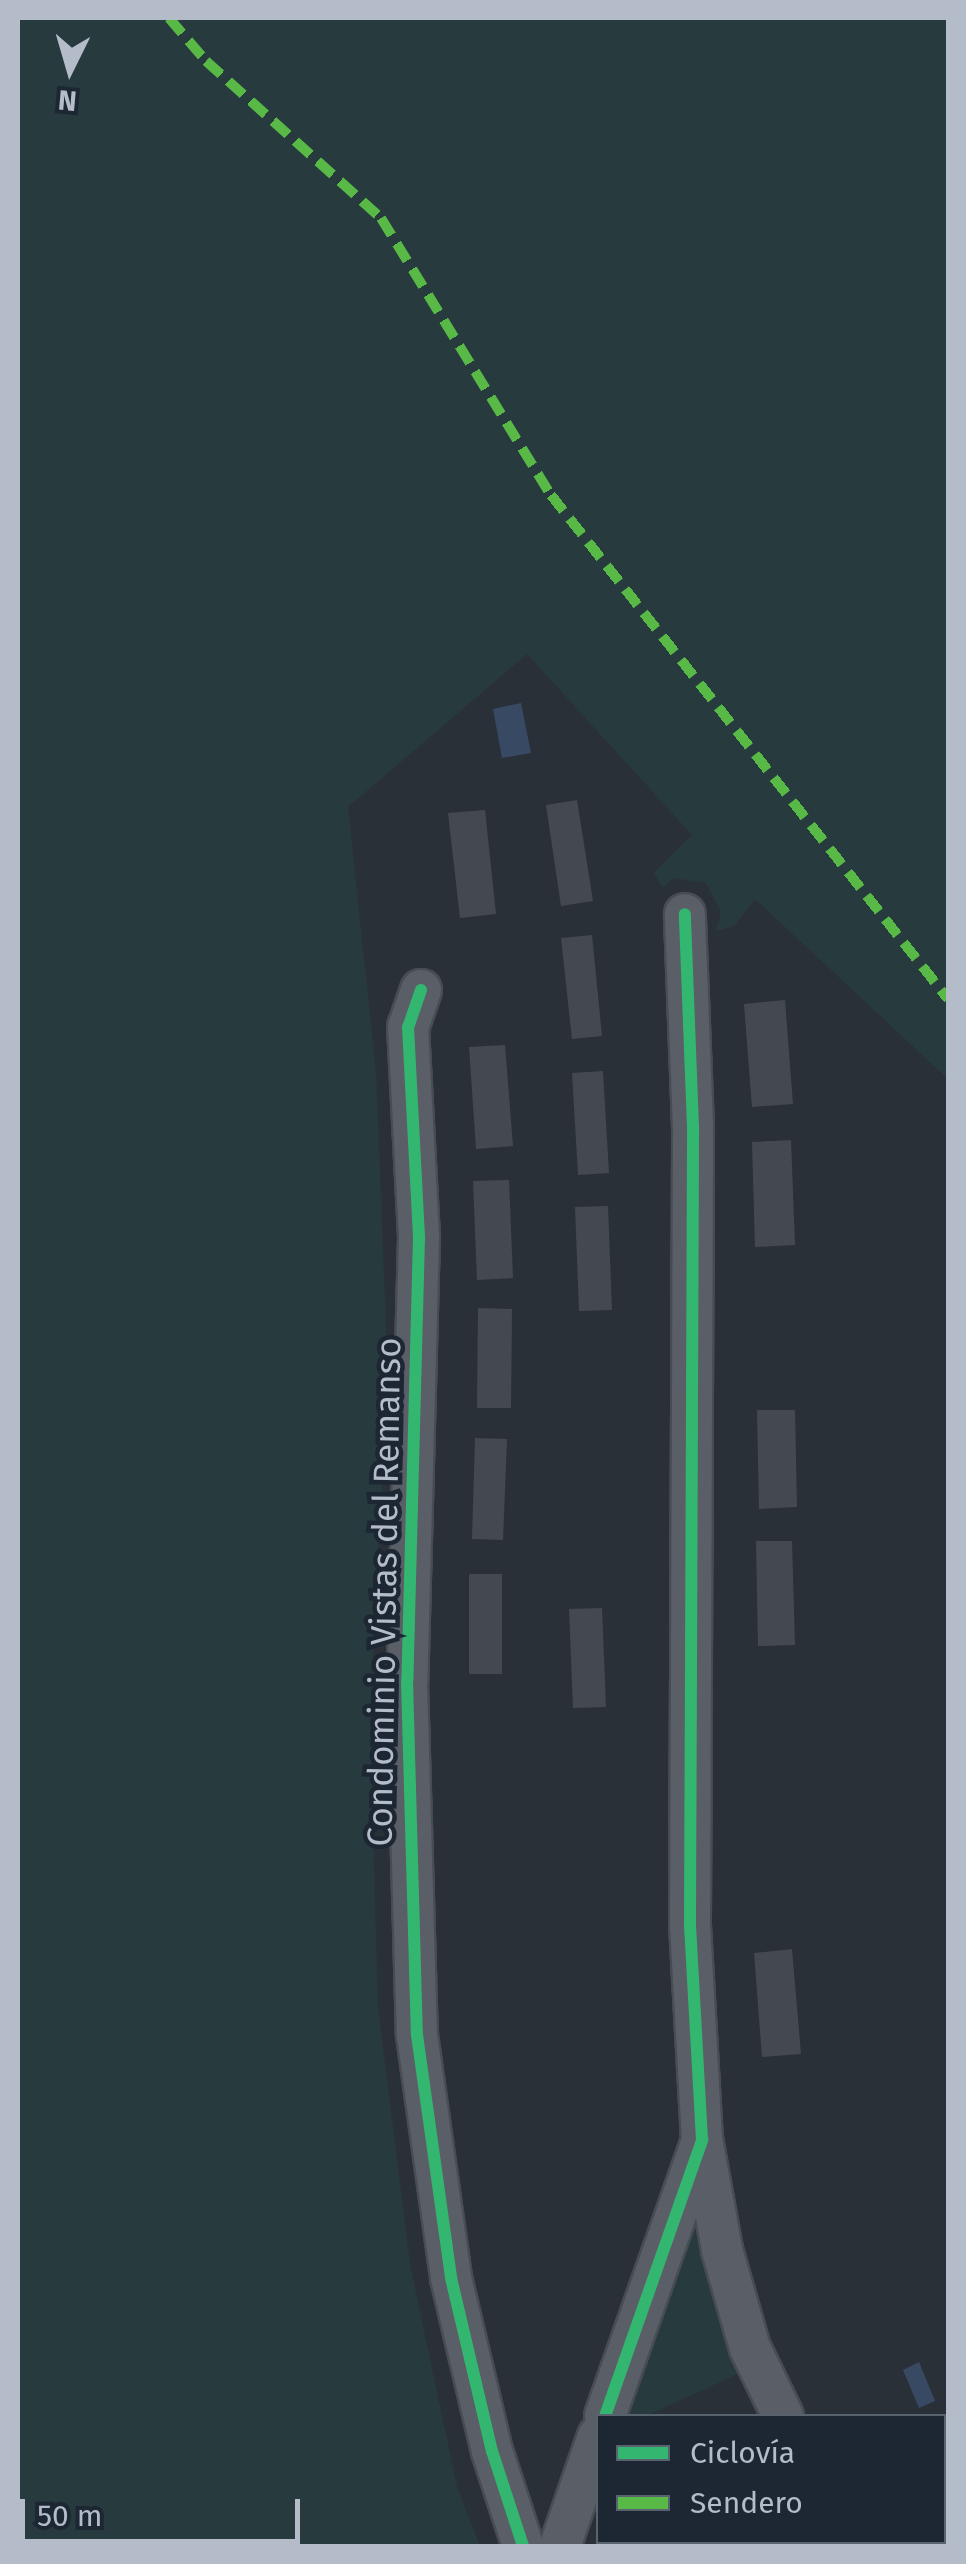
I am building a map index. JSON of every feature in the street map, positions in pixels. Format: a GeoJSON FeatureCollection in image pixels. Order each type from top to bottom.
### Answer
{"type":"FeatureCollection","features":[{"type":"Feature","properties":{"kind":"street"},"geometry":{"type":"LineString","coordinates":[[686,914],[693,1127],[690,1926],[702,2140],[722,2250],[750,2348],[781,2414]]}},
{"type":"Feature","properties":{"kind":"street","name":"Condominio Vistas del Remanso"},"geometry":{"type":"LineString","coordinates":[[421,990],[408,1027],[419,1237],[407,1721],[417,2035],[451,2278],[492,2451],[523,2546]]}},
{"type":"Feature","properties":{"kind":"street"},"geometry":{"type":"LineString","coordinates":[[607,2414],[702,2140]]}},
{"type":"Feature","properties":{"kind":"street"},"geometry":{"type":"LineString","coordinates":[[560,2546],[596,2442]]}},
{"type":"Feature","properties":{"kind":"green space"},"geometry":{"type":"Polygon","coordinates":[[[18,18],[948,18],[948,1079],[755,899],[734,926],[716,931],[721,912],[706,883],[673,878],[663,888],[654,873],[692,835],[527,654],[348,807],[376,1072],[388,1374],[370,1720],[378,2008],[410,2264],[457,2487],[480,2546],[18,2546],[18,18]]]}},
{"type":"Feature","properties":{"kind":"green space"},"geometry":{"type":"Polygon","coordinates":[[[698,2214],[738,2374],[650,2414],[624,2414],[698,2214]]]}},
{"type":"Feature","properties":{"kind":"water"},"geometry":{"type":"Polygon","coordinates":[[[521,703],[531,753],[502,758],[493,709],[521,703]]]}},
{"type":"Feature","properties":{"kind":"water"},"geometry":{"type":"Polygon","coordinates":[[[919,2362],[935,2401],[919,2408],[903,2370],[919,2362]]]}},
{"type":"Feature","properties":{"kind":"building"},"geometry":{"type":"Polygon","coordinates":[[[577,800],[593,901],[561,906],[546,805],[577,800]]]}},
{"type":"Feature","properties":{"kind":"building"},"geometry":{"type":"Polygon","coordinates":[[[485,810],[496,914],[460,918],[448,813],[485,810]]]}},
{"type":"Feature","properties":{"kind":"building"},"geometry":{"type":"Polygon","coordinates":[[[592,935],[602,1036],[572,1039],[561,938],[592,935]]]}},
{"type":"Feature","properties":{"kind":"building"},"geometry":{"type":"Polygon","coordinates":[[[785,1000],[793,1104],[752,1107],[744,1004],[785,1000]]]}},
{"type":"Feature","properties":{"kind":"building"},"geometry":{"type":"Polygon","coordinates":[[[505,1045],[513,1146],[476,1149],[469,1047],[505,1045]]]}},
{"type":"Feature","properties":{"kind":"building"},"geometry":{"type":"Polygon","coordinates":[[[603,1071],[609,1173],[578,1175],[572,1073],[603,1071]]]}},
{"type":"Feature","properties":{"kind":"building"},"geometry":{"type":"Polygon","coordinates":[[[791,1140],[795,1245],[755,1247],[752,1142],[791,1140]]]}},
{"type":"Feature","properties":{"kind":"building"},"geometry":{"type":"Polygon","coordinates":[[[509,1180],[513,1278],[477,1280],[473,1181],[509,1180]]]}},
{"type":"Feature","properties":{"kind":"building"},"geometry":{"type":"Polygon","coordinates":[[[608,1206],[612,1310],[579,1311],[575,1207],[608,1206]]]}},
{"type":"Feature","properties":{"kind":"building"},"geometry":{"type":"Polygon","coordinates":[[[478,1308],[512,1309],[511,1408],[477,1408],[478,1308]]]}},
{"type":"Feature","properties":{"kind":"building"},"geometry":{"type":"Polygon","coordinates":[[[757,1410],[795,1410],[797,1507],[759,1509],[757,1410]]]}},
{"type":"Feature","properties":{"kind":"building"},"geometry":{"type":"Polygon","coordinates":[[[475,1438],[507,1439],[503,1540],[472,1539],[475,1438]]]}},
{"type":"Feature","properties":{"kind":"building"},"geometry":{"type":"Polygon","coordinates":[[[756,1541],[792,1541],[795,1645],[758,1646],[756,1541]]]}},
{"type":"Feature","properties":{"kind":"building"},"geometry":{"type":"Polygon","coordinates":[[[469,1574],[502,1574],[502,1674],[469,1674],[469,1574]]]}},
{"type":"Feature","properties":{"kind":"building"},"geometry":{"type":"Polygon","coordinates":[[[602,1608],[606,1707],[573,1708],[569,1609],[602,1608]]]}},
{"type":"Feature","properties":{"kind":"building"},"geometry":{"type":"Polygon","coordinates":[[[792,1949],[801,2054],[762,2057],[754,1953],[792,1949]]]}},
{"type":"Feature","properties":{"kind":"marked path"},"geometry":{"type":"LineString","coordinates":[[169,18],[206,61],[381,218],[551,495],[948,999]]}},
{"type":"Feature","properties":{"kind":"cycle path"},"geometry":{"type":"LineString","coordinates":[[606,2414],[702,2140],[690,1926],[693,1127],[685,914]]}},
{"type":"Feature","properties":{"kind":"cycle path"},"geometry":{"type":"LineString","coordinates":[[421,990],[408,1027],[419,1237],[407,1681],[417,2035],[451,2278],[492,2451],[523,2546]]}}]}
